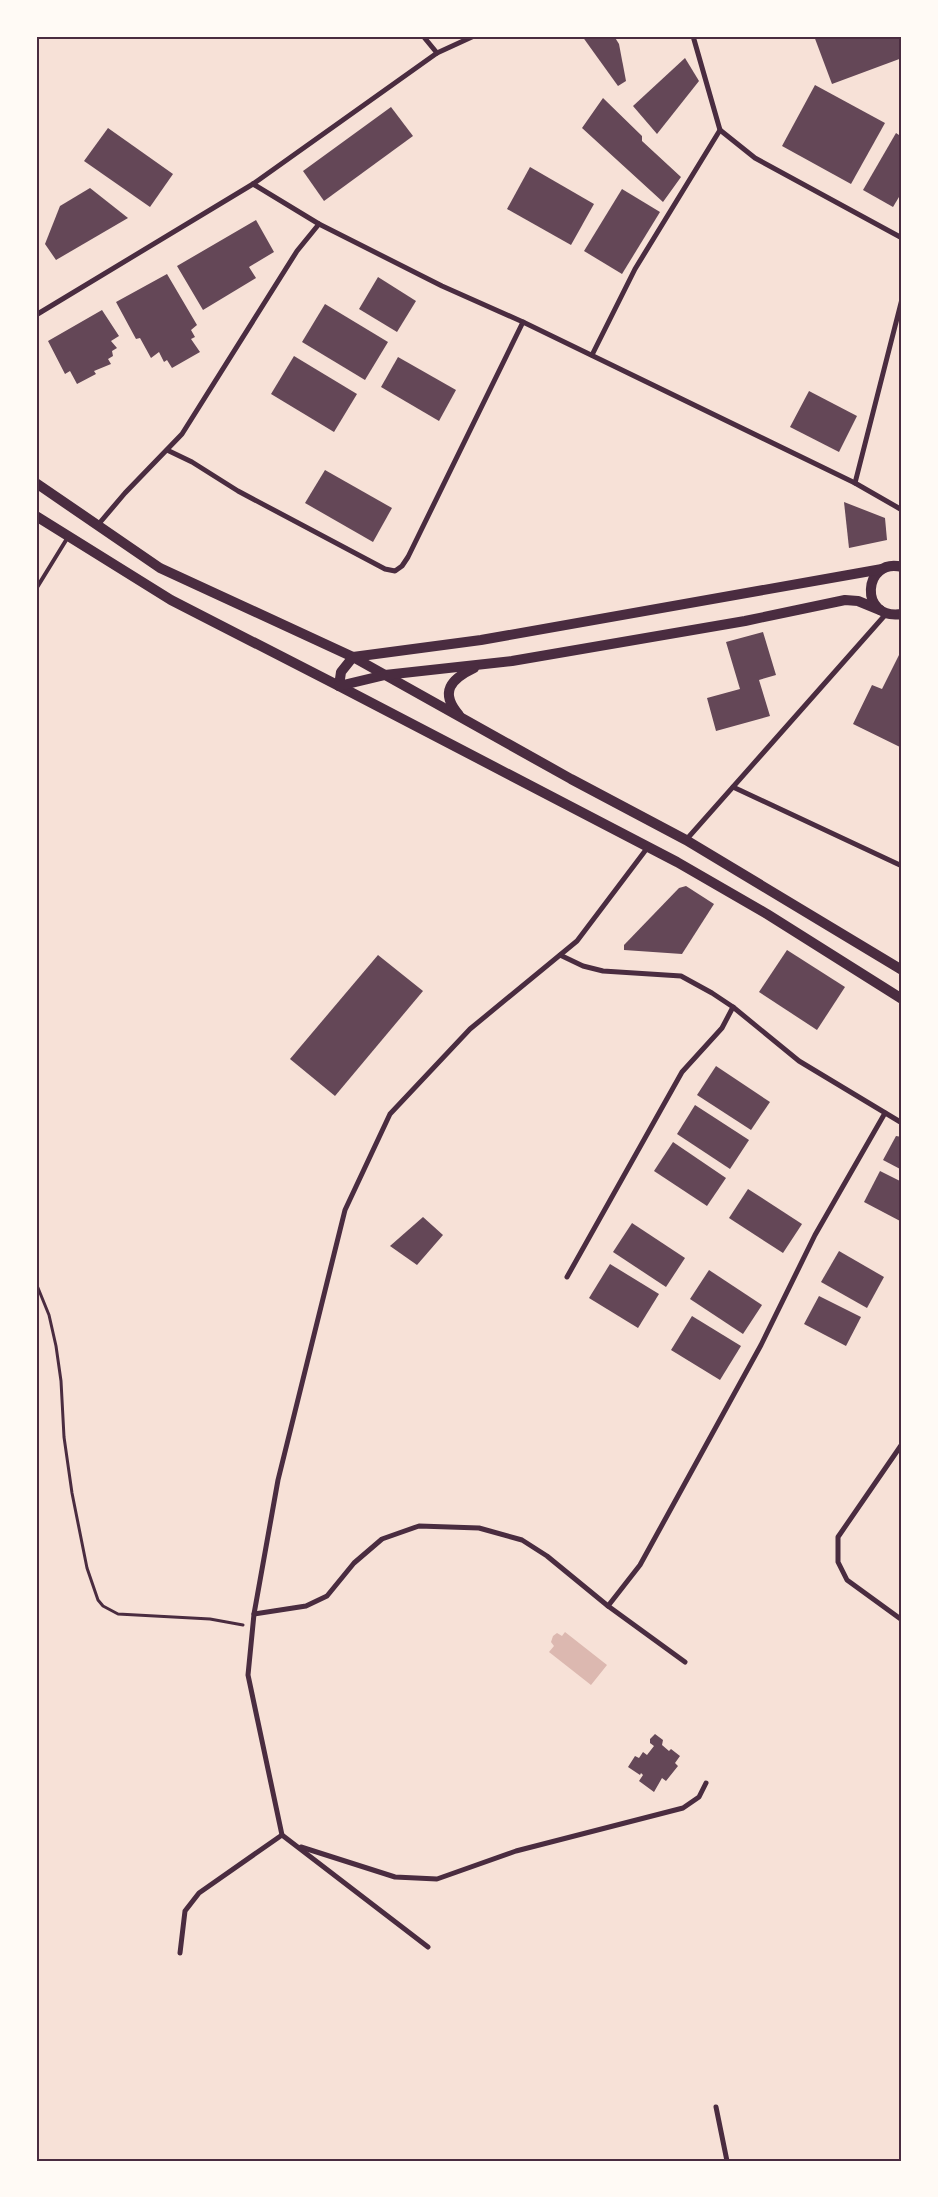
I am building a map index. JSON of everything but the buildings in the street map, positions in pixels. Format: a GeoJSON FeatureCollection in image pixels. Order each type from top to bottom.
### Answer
{"type":"FeatureCollection","features":[{"type":"Feature","properties":{"kind":"main road"},"geometry":{"type":"LineString","coordinates":[[36,484],[160,568],[353,658],[385,675],[686,840],[902,970]]}},
{"type":"Feature","properties":{"kind":"main road"},"geometry":{"type":"LineString","coordinates":[[36,516],[171,600],[648,847],[767,914],[902,999]]}},
{"type":"Feature","properties":{"kind":"main road"},"geometry":{"type":"LineString","coordinates":[[339,686],[341,672],[353,658],[481,640],[902,566]]}},
{"type":"Feature","properties":{"kind":"main road"},"geometry":{"type":"LineString","coordinates":[[883,612],[874,604],[870,589],[872,581],[885,568]]}},
{"type":"Feature","properties":{"kind":"main road"},"geometry":{"type":"LineString","coordinates":[[339,686],[385,675],[512,661],[745,621],[845,600],[858,601],[883,612],[902,614]]}},
{"type":"Feature","properties":{"kind":"main road"},"geometry":{"type":"LineString","coordinates":[[461,718],[452,707],[448,692],[453,681],[479,665]]}},
{"type":"Feature","properties":{"kind":"street"},"geometry":{"type":"LineString","coordinates":[[423,36],[437,52]]}},
{"type":"Feature","properties":{"kind":"street"},"geometry":{"type":"LineString","coordinates":[[36,316],[253,184],[437,52],[474,36]]}},
{"type":"Feature","properties":{"kind":"street"},"geometry":{"type":"LineString","coordinates":[[694,36],[720,130],[756,158],[902,238]]}},
{"type":"Feature","properties":{"kind":"street"},"geometry":{"type":"LineString","coordinates":[[592,355],[635,269],[720,130]]}},
{"type":"Feature","properties":{"kind":"street"},"geometry":{"type":"LineString","coordinates":[[253,184],[319,224],[442,286],[592,355],[855,483],[902,510]]}},
{"type":"Feature","properties":{"kind":"street"},"geometry":{"type":"LineString","coordinates":[[97,526],[125,493],[182,434],[297,251],[319,224]]}},
{"type":"Feature","properties":{"kind":"street"},"geometry":{"type":"LineString","coordinates":[[855,483],[902,299]]}},
{"type":"Feature","properties":{"kind":"street"},"geometry":{"type":"LineString","coordinates":[[167,450],[192,462],[238,491],[385,569],[395,571],[402,566],[408,557],[522,322]]}},
{"type":"Feature","properties":{"kind":"street"},"geometry":{"type":"LineString","coordinates":[[686,840],[883,612]]}},
{"type":"Feature","properties":{"kind":"street"},"geometry":{"type":"LineString","coordinates":[[733,787],[902,866]]}},
{"type":"Feature","properties":{"kind":"street"},"geometry":{"type":"LineString","coordinates":[[428,1947],[282,1835],[248,1675],[254,1614],[278,1480],[345,1210],[390,1114],[470,1029],[577,941],[648,847]]}},
{"type":"Feature","properties":{"kind":"street"},"geometry":{"type":"LineString","coordinates":[[560,955],[583,966],[603,971],[681,976],[733,1007],[799,1061],[902,1123]]}},
{"type":"Feature","properties":{"kind":"street"},"geometry":{"type":"LineString","coordinates":[[567,1276],[682,1072],[722,1028],[733,1007]]}},
{"type":"Feature","properties":{"kind":"street"},"geometry":{"type":"LineString","coordinates":[[608,1606],[640,1565],[761,1345],[815,1235],[886,1113]]}},
{"type":"Feature","properties":{"kind":"street"},"geometry":{"type":"LineString","coordinates":[[902,1444],[838,1537],[838,1562],[847,1580],[902,1620]]}},
{"type":"Feature","properties":{"kind":"street"},"geometry":{"type":"LineString","coordinates":[[254,1614],[306,1606],[327,1596],[354,1563],[382,1539],[418,1526],[479,1528],[522,1540],[547,1556],[608,1606],[685,1662]]}},
{"type":"Feature","properties":{"kind":"street"},"geometry":{"type":"LineString","coordinates":[[296,1845],[395,1877],[437,1878],[516,1851],[683,1808],[699,1796],[706,1783]]}},
{"type":"Feature","properties":{"kind":"street"},"geometry":{"type":"LineString","coordinates":[[180,1953],[185,1911],[199,1893],[282,1835]]}},
{"type":"Feature","properties":{"kind":"street"},"geometry":{"type":"LineString","coordinates":[[716,2107],[727,2161]]}},
{"type":"Feature","properties":{"kind":"lane"},"geometry":{"type":"LineString","coordinates":[[36,589],[68,537]]}},
{"type":"Feature","properties":{"kind":"path"},"geometry":{"type":"LineString","coordinates":[[36,1283],[50,1316],[56,1346],[61,1381],[64,1438],[72,1493],[87,1568],[98,1600],[103,1606],[118,1614],[210,1619],[235,1622],[253,1629]]}},
{"type":"Feature","properties":{"kind":"shaded area"},"geometry":{"type":"Polygon","coordinates":[[[565,1632],[607,1665],[591,1685],[549,1652],[554,1646],[551,1642],[553,1636],[557,1633],[562,1636],[565,1632]]]}}]}
